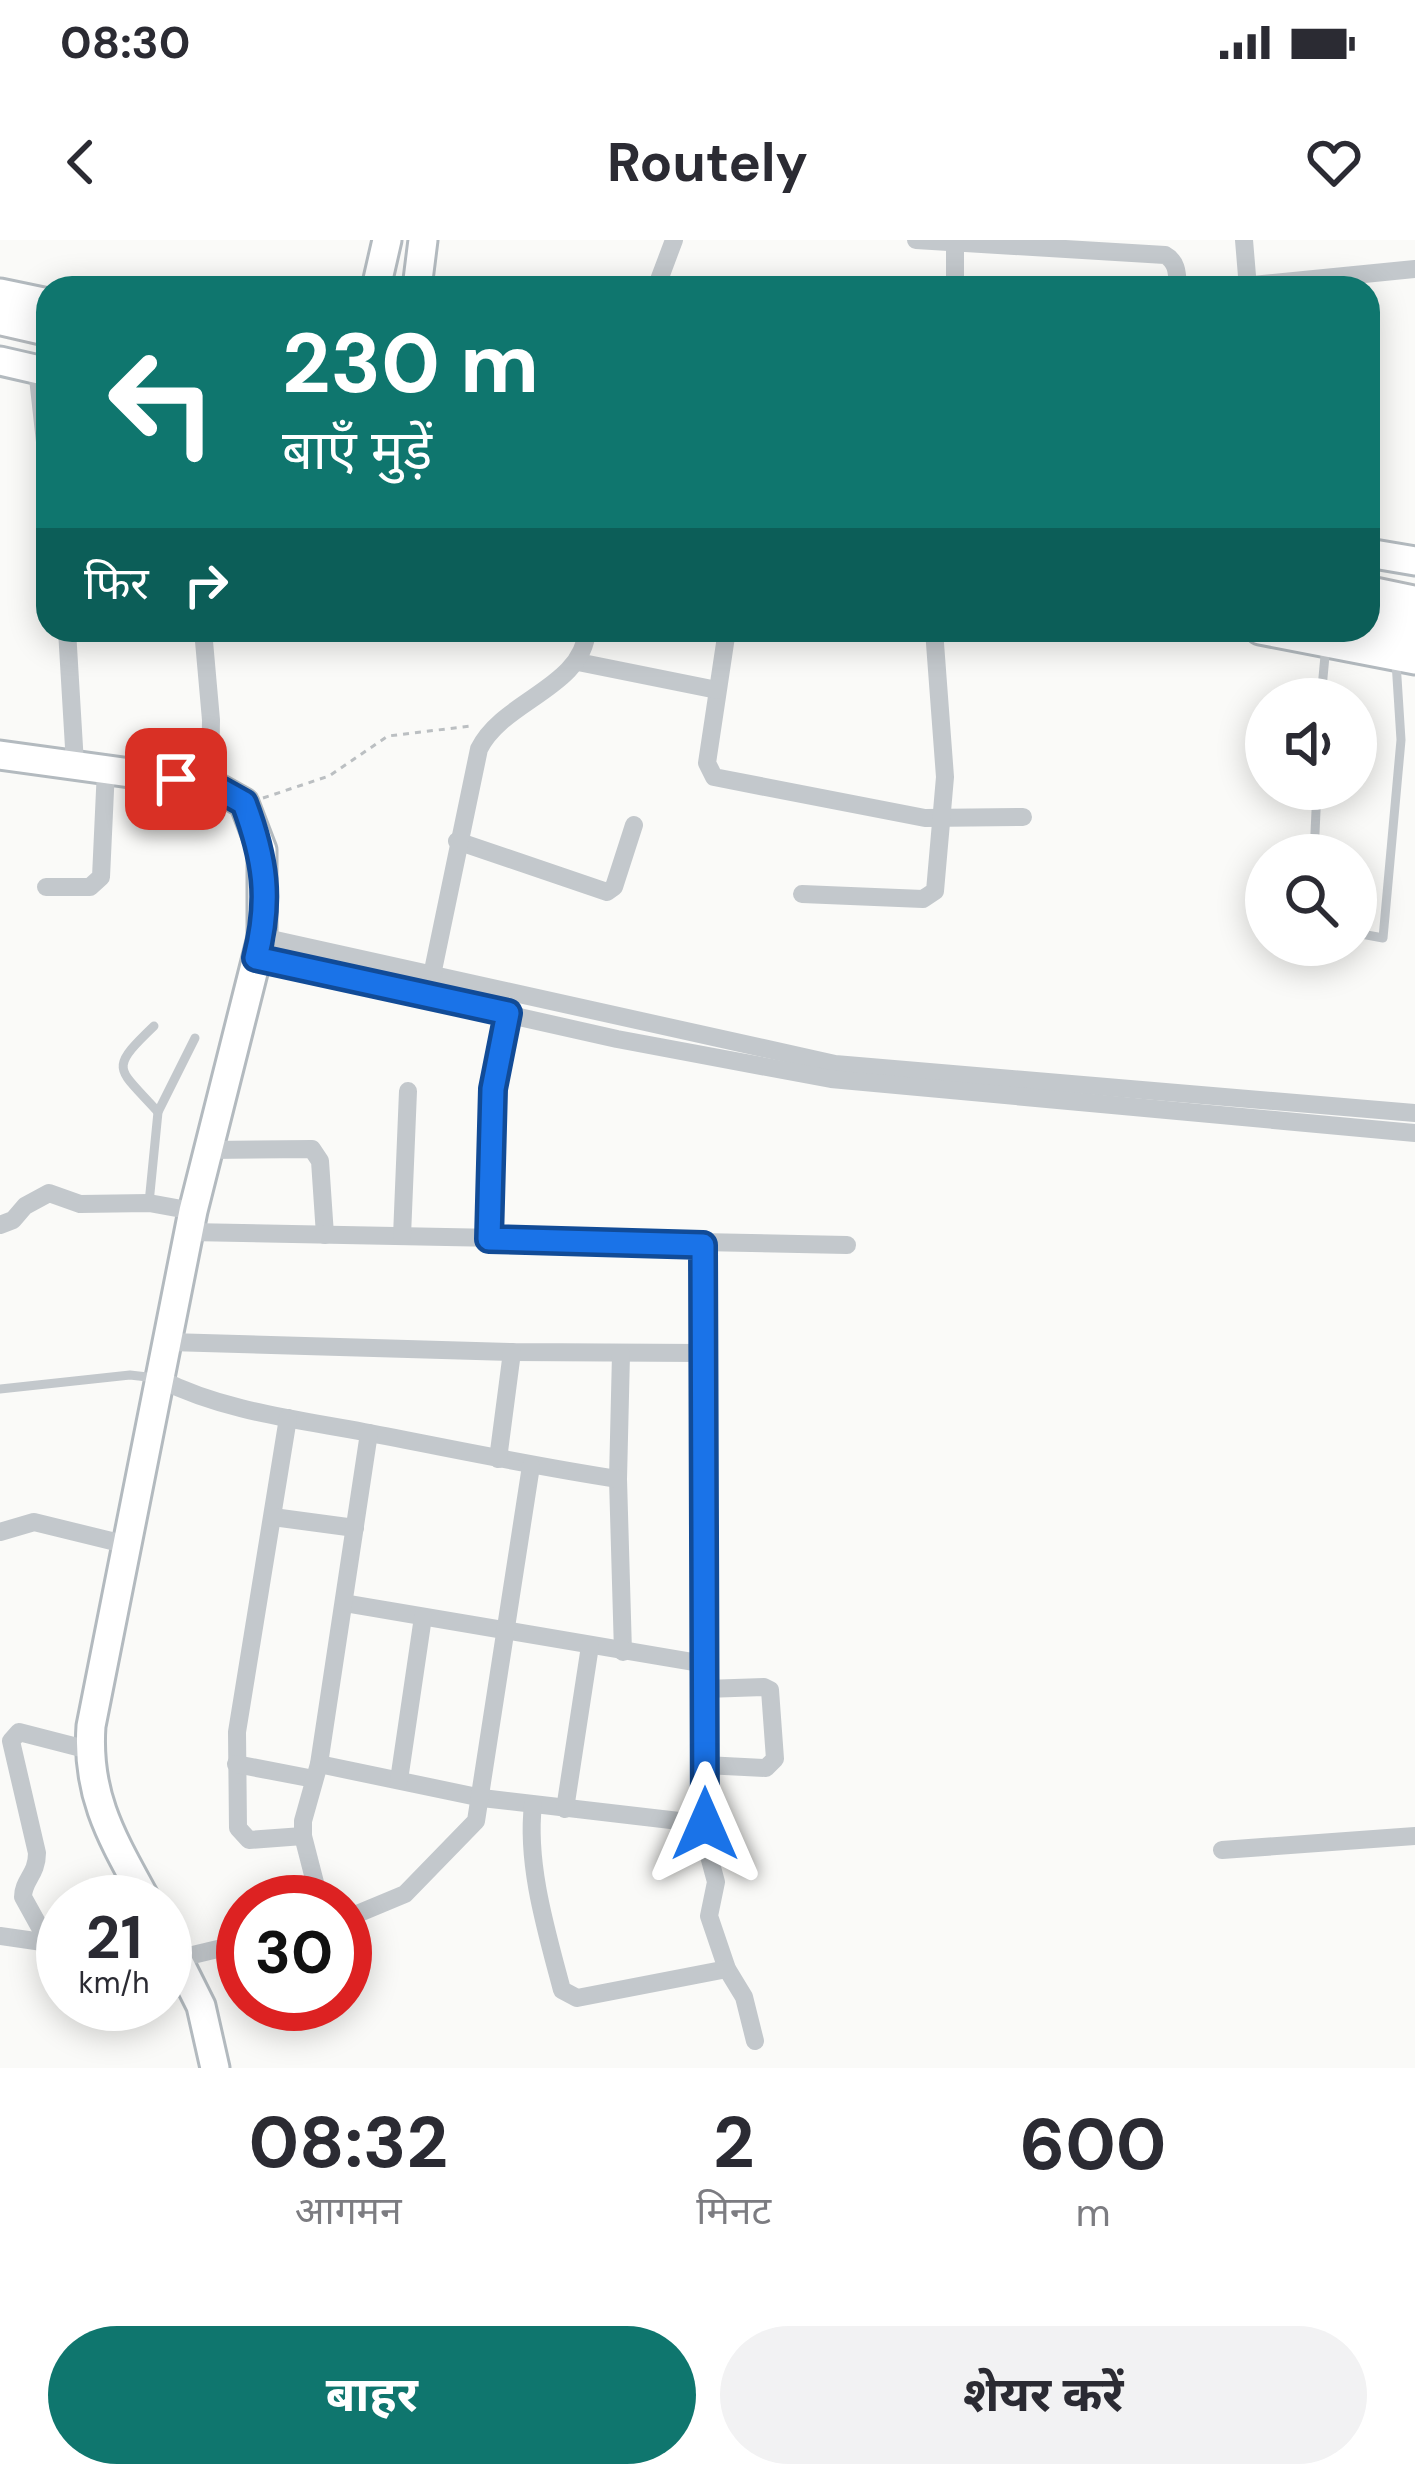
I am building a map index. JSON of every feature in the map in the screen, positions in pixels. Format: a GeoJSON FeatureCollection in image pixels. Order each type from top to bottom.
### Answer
{"type":"FeatureCollection","features":[{"type":"Feature","properties":{"kind":"highway"},"geometry":{"type":"LineString","coordinates":[[0,316],[36,324]]}},
{"type":"Feature","properties":{"kind":"highway"},"geometry":{"type":"LineString","coordinates":[[0,338],[36,358]]}},
{"type":"Feature","properties":{"kind":"highway"},"geometry":{"type":"LineString","coordinates":[[1380,598],[1415,605]]}},
{"type":"Feature","properties":{"kind":"highway"},"geometry":{"type":"LineString","coordinates":[[1380,633],[1408,651]]}},
{"type":"Feature","properties":{"kind":"street"},"geometry":{"type":"LineString","coordinates":[[379,276],[387,240]]}},
{"type":"Feature","properties":{"kind":"street"},"geometry":{"type":"LineString","coordinates":[[418,276],[423,240]]}},
{"type":"Feature","properties":{"kind":"street"},"geometry":{"type":"LineString","coordinates":[[660,276],[674,240]]}},
{"type":"Feature","properties":{"kind":"street"},"geometry":{"type":"LineString","coordinates":[[916,240],[1165,255],[1172,259],[1177,276]]}},
{"type":"Feature","properties":{"kind":"street"},"geometry":{"type":"LineString","coordinates":[[1244,240],[1247,276]]}},
{"type":"Feature","properties":{"kind":"street"},"geometry":{"type":"LineString","coordinates":[[955,242],[955,276]]}},
{"type":"Feature","properties":{"kind":"street"},"geometry":{"type":"LineString","coordinates":[[1345,276],[1415,268]]}},
{"type":"Feature","properties":{"kind":"street"},"geometry":{"type":"LineString","coordinates":[[0,293],[36,300]]}},
{"type":"Feature","properties":{"kind":"street"},"geometry":{"type":"LineString","coordinates":[[0,361],[36,363]]}},
{"type":"Feature","properties":{"kind":"street"},"geometry":{"type":"LineString","coordinates":[[1380,555],[1415,561]]}},
{"type":"Feature","properties":{"kind":"street"},"geometry":{"type":"LineString","coordinates":[[68,642],[75,764]]}},
{"type":"Feature","properties":{"kind":"street"},"geometry":{"type":"LineString","coordinates":[[204,642],[211,720],[210,784]]}},
{"type":"Feature","properties":{"kind":"street"},"geometry":{"type":"LineString","coordinates":[[429,994],[479,749],[496,724],[578,662],[584,642]]}},
{"type":"Feature","properties":{"kind":"street"},"geometry":{"type":"LineString","coordinates":[[725,642],[706,763],[714,777],[944,820],[1023,817]]}},
{"type":"Feature","properties":{"kind":"street"},"geometry":{"type":"LineString","coordinates":[[802,894],[930,897],[937,883],[945,777],[935,642]]}},
{"type":"Feature","properties":{"kind":"street"},"geometry":{"type":"LineString","coordinates":[[1310,642],[1408,651]]}},
{"type":"Feature","properties":{"kind":"street"},"geometry":{"type":"LineString","coordinates":[[578,662],[717,690]]}},
{"type":"Feature","properties":{"kind":"street"},"geometry":{"type":"LineString","coordinates":[[0,754],[210,784],[244,803],[262,850],[259,948],[191,1221],[89,1750],[101,1817],[132,1875]]}},
{"type":"Feature","properties":{"kind":"street"},"geometry":{"type":"LineString","coordinates":[[46,886],[90,887],[101,877],[106,769]]}},
{"type":"Feature","properties":{"kind":"street"},"geometry":{"type":"LineString","coordinates":[[457,841],[607,892],[614,887],[634,825]]}},
{"type":"Feature","properties":{"kind":"street"},"geometry":{"type":"LineString","coordinates":[[259,948],[433,973],[835,1064],[1415,1113]]}},
{"type":"Feature","properties":{"kind":"street"},"geometry":{"type":"LineString","coordinates":[[259,948],[617,1039],[831,1078],[1415,1133]]}},
{"type":"Feature","properties":{"kind":"street"},"geometry":{"type":"LineString","coordinates":[[489,1239],[493,1089],[508,1013]]}},
{"type":"Feature","properties":{"kind":"street"},"geometry":{"type":"LineString","coordinates":[[402,1236],[409,1091]]}},
{"type":"Feature","properties":{"kind":"street"},"geometry":{"type":"LineString","coordinates":[[208,1150],[312,1149],[320,1161],[325,1235]]}},
{"type":"Feature","properties":{"kind":"street"},"geometry":{"type":"LineString","coordinates":[[0,1225],[49,1193],[80,1204],[149,1204],[191,1221],[325,1235],[848,1245]]}},
{"type":"Feature","properties":{"kind":"street"},"geometry":{"type":"LineString","coordinates":[[703,1245],[705,1824],[716,1882],[709,1916],[727,1969],[748,2007],[755,2041]]}},
{"type":"Feature","properties":{"kind":"street"},"geometry":{"type":"LineString","coordinates":[[169,1342],[701,1353]]}},
{"type":"Feature","properties":{"kind":"street"},"geometry":{"type":"LineString","coordinates":[[498,1459],[512,1352]]}},
{"type":"Feature","properties":{"kind":"street"},"geometry":{"type":"LineString","coordinates":[[621,1354],[617,1479],[623,1652]]}},
{"type":"Feature","properties":{"kind":"street"},"geometry":{"type":"LineString","coordinates":[[160,1378],[195,1395],[288,1418],[617,1479]]}},
{"type":"Feature","properties":{"kind":"street"},"geometry":{"type":"LineString","coordinates":[[288,1418],[237,1732],[236,1763],[242,1836],[249,1840],[303,1836]]}},
{"type":"Feature","properties":{"kind":"street"},"geometry":{"type":"LineString","coordinates":[[313,1875],[303,1836],[369,1433]]}},
{"type":"Feature","properties":{"kind":"street"},"geometry":{"type":"LineString","coordinates":[[372,1908],[405,1894],[471,1829],[482,1798],[531,1466]]}},
{"type":"Feature","properties":{"kind":"street"},"geometry":{"type":"LineString","coordinates":[[273,1517],[355,1528]]}},
{"type":"Feature","properties":{"kind":"street"},"geometry":{"type":"LineString","coordinates":[[0,1532],[34,1522],[128,1544]]}},
{"type":"Feature","properties":{"kind":"street"},"geometry":{"type":"LineString","coordinates":[[344,1603],[705,1664]]}},
{"type":"Feature","properties":{"kind":"street"},"geometry":{"type":"LineString","coordinates":[[399,1780],[424,1617]]}},
{"type":"Feature","properties":{"kind":"street"},"geometry":{"type":"LineString","coordinates":[[566,1809],[590,1646]]}},
{"type":"Feature","properties":{"kind":"street"},"geometry":{"type":"LineString","coordinates":[[705,1689],[770,1690],[776,1759],[766,1768],[705,1766]]}},
{"type":"Feature","properties":{"kind":"street"},"geometry":{"type":"LineString","coordinates":[[36,1916],[23,1890],[37,1869],[37,1853],[10,1741],[19,1732],[89,1750]]}},
{"type":"Feature","properties":{"kind":"street"},"geometry":{"type":"LineString","coordinates":[[236,1763],[399,1780],[482,1798],[705,1824]]}},
{"type":"Feature","properties":{"kind":"street"},"geometry":{"type":"LineString","coordinates":[[533,1805],[532,1838],[544,1915],[562,1990],[568,1996],[727,1969]]}},
{"type":"Feature","properties":{"kind":"street"},"geometry":{"type":"LineString","coordinates":[[1222,1850],[1415,1836]]}},
{"type":"Feature","properties":{"kind":"street"},"geometry":{"type":"LineString","coordinates":[[0,1936],[36,1941]]}},
{"type":"Feature","properties":{"kind":"street"},"geometry":{"type":"LineString","coordinates":[[192,1987],[215,2068]]}},
{"type":"Feature","properties":{"kind":"lane"},"geometry":{"type":"LineString","coordinates":[[1323,678],[1326,646]]}},
{"type":"Feature","properties":{"kind":"lane"},"geometry":{"type":"LineString","coordinates":[[1377,937],[1383,938],[1408,651]]}},
{"type":"Feature","properties":{"kind":"lane"},"geometry":{"type":"LineString","coordinates":[[154,1026],[122,1056],[121,1064],[123,1073],[158,1112]]}},
{"type":"Feature","properties":{"kind":"lane"},"geometry":{"type":"LineString","coordinates":[[149,1204],[158,1112],[195,1038]]}},
{"type":"Feature","properties":{"kind":"lane"},"geometry":{"type":"LineString","coordinates":[[0,1389],[130,1375],[160,1378]]}},
{"type":"Feature","properties":{"kind":"path"},"geometry":{"type":"LineString","coordinates":[[244,803],[317,782],[388,736],[496,724]]}},
{"type":"Feature","properties":{"kind":"route"},"geometry":{"type":"LineString","coordinates":[[176,779],[210,784],[244,803],[262,850],[265,883],[256,958],[508,1013],[493,1089],[489,1239],[703,1245],[705,1824]]}}]}
